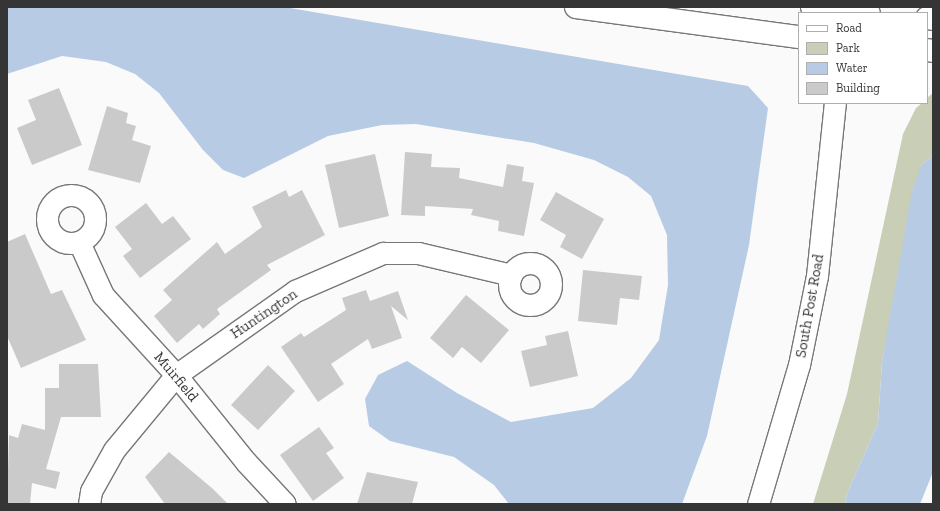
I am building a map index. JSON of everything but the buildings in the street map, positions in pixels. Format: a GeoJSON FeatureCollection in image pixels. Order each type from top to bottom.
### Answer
{"type":"FeatureCollection","features":[{"type":"Feature","properties":{"kind":"main road"},"geometry":{"type":"LineString","coordinates":[[576,7],[798,37]]}},
{"type":"Feature","properties":{"kind":"main road"},"geometry":{"type":"LineString","coordinates":[[812,7],[861,12]]}},
{"type":"Feature","properties":{"kind":"street","name":"South Post Road"},"geometry":{"type":"LineString","coordinates":[[758,504],[799,365],[818,276],[835,104]]}},
{"type":"Feature","properties":{"kind":"street","name":"Muirfield"},"geometry":{"type":"LineString","coordinates":[[79,242],[103,295],[176,375],[246,462],[285,504]]}},
{"type":"Feature","properties":{"kind":"street","name":"Huntington"},"geometry":{"type":"LineString","coordinates":[[88,504],[91,491],[114,450],[176,375],[295,291],[383,253],[418,253],[511,275]]}},
{"type":"Feature","properties":{"kind":"green space"},"geometry":{"type":"Polygon","coordinates":[[[933,93],[933,156],[922,164],[882,362],[878,423],[847,494],[845,504],[813,504],[847,394],[903,134],[916,108],[921,104],[928,104],[928,97],[933,93]]]}},
{"type":"Feature","properties":{"kind":"water"},"geometry":{"type":"Polygon","coordinates":[[[7,7],[284,7],[748,86],[768,108],[749,245],[707,436],[682,504],[509,504],[494,485],[454,457],[390,441],[369,426],[365,399],[378,375],[407,361],[457,393],[511,422],[593,408],[631,378],[659,340],[668,285],[667,235],[651,196],[628,177],[594,160],[534,143],[416,124],[382,125],[328,136],[244,178],[223,170],[203,150],[159,93],[135,74],[106,62],[62,56],[7,74],[7,7]]]}},
{"type":"Feature","properties":{"kind":"water"},"geometry":{"type":"Polygon","coordinates":[[[933,156],[933,472],[920,504],[845,504],[847,494],[878,423],[882,362],[912,191],[922,164],[933,156]]]}}]}
